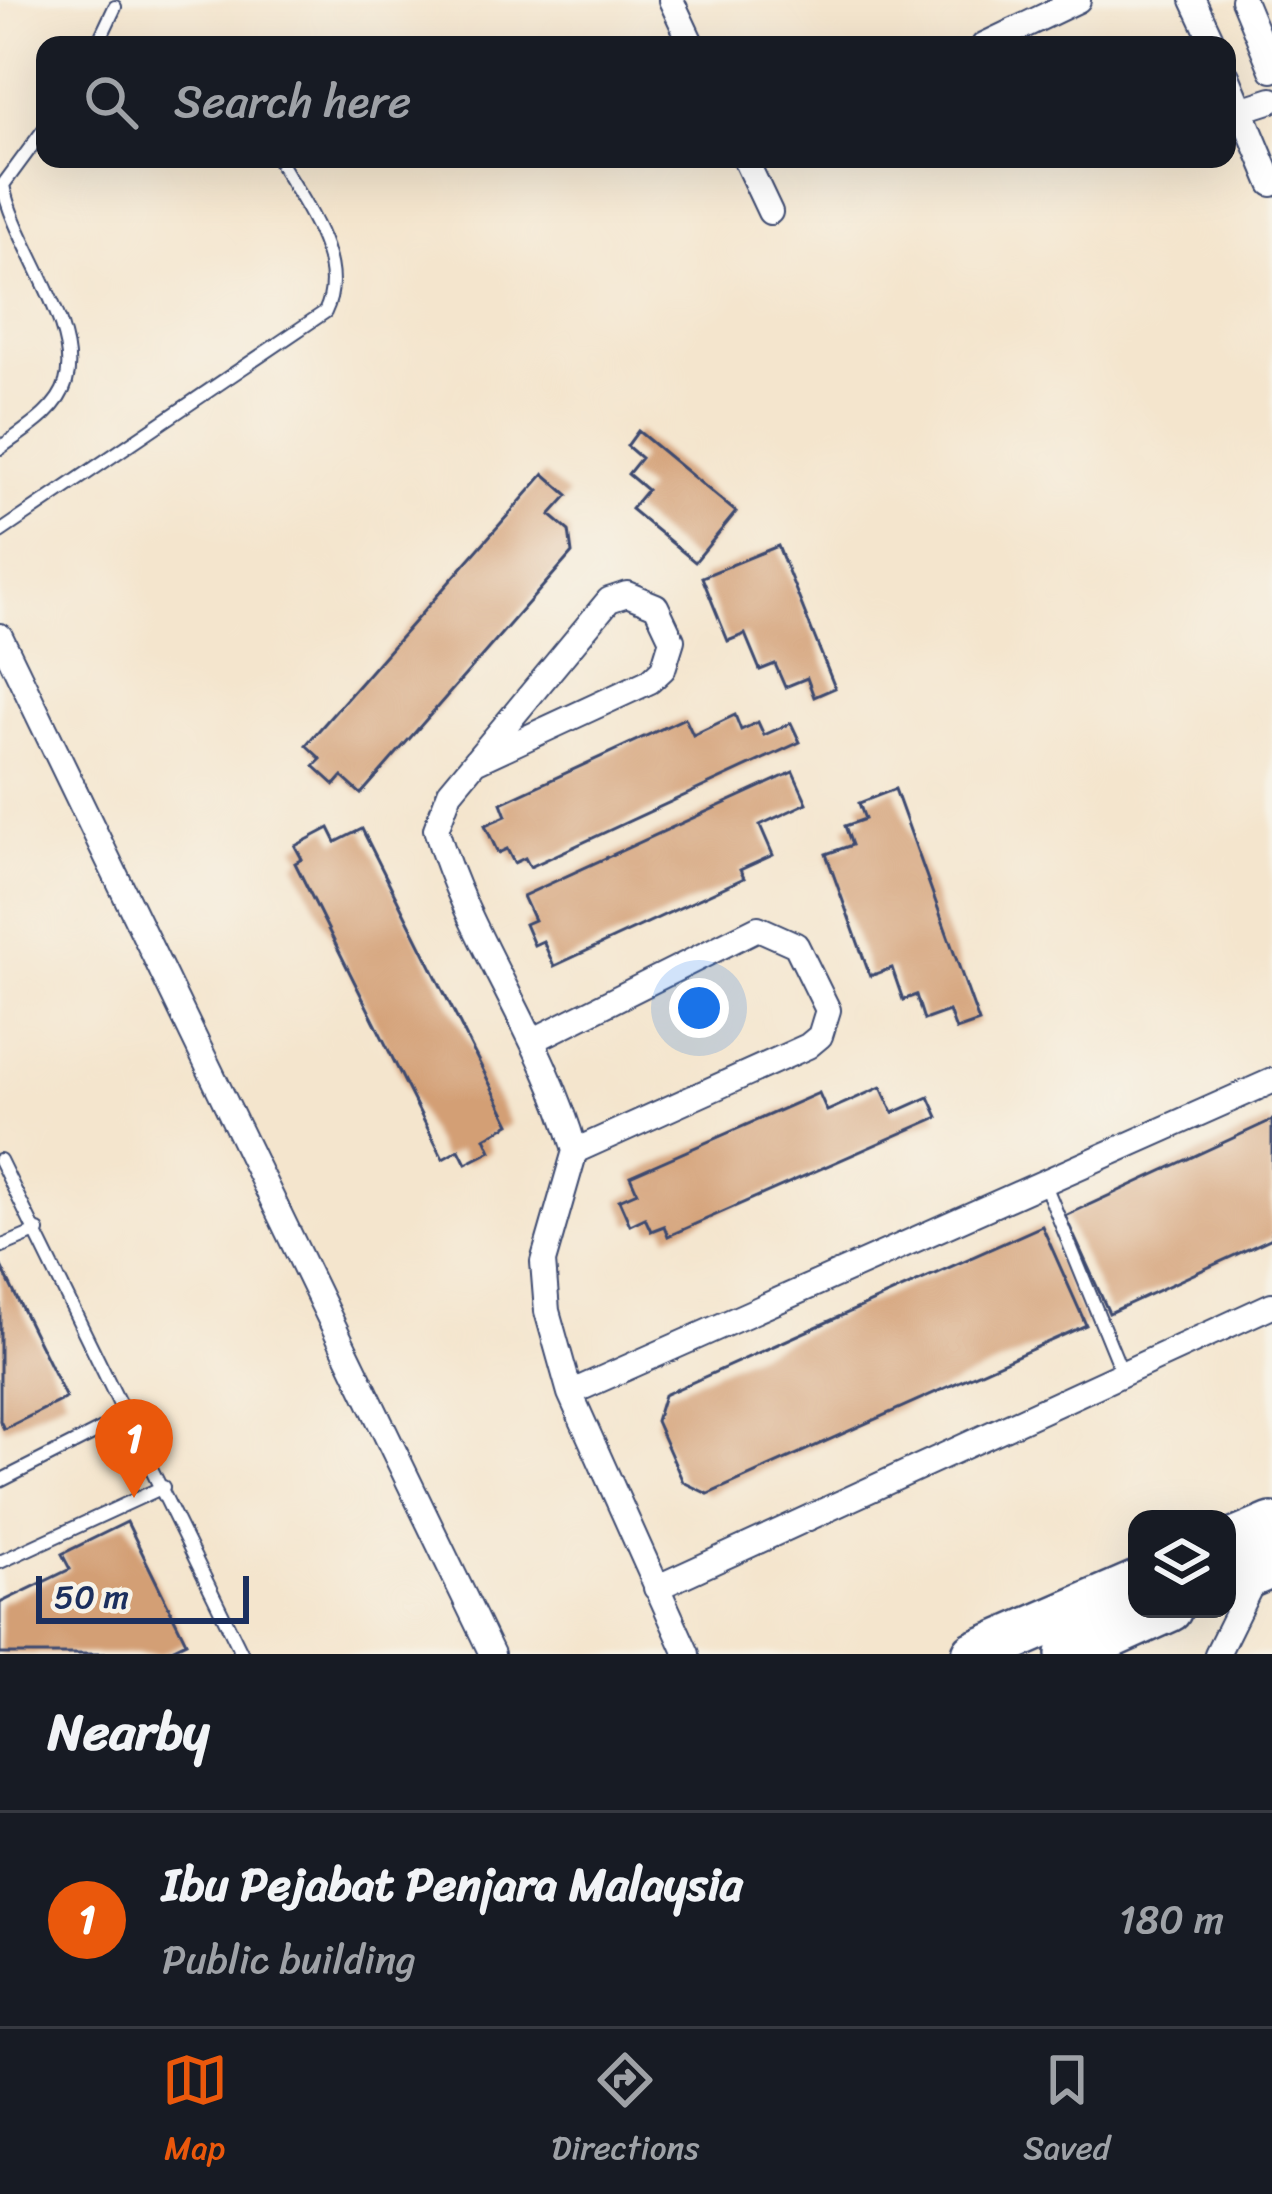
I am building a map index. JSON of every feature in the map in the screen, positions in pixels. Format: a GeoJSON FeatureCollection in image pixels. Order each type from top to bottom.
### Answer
{"type":"FeatureCollection","features":[{"type":"Feature","properties":{"kind":"highway"},"geometry":{"type":"LineString","coordinates":[[1246,1566],[1272,1526]]}},
{"type":"Feature","properties":{"kind":"highway"},"geometry":{"type":"LineString","coordinates":[[975,1654],[1128,1588]]}},
{"type":"Feature","properties":{"kind":"highway"},"geometry":{"type":"LineString","coordinates":[[1103,1649],[1154,1618]]}},
{"type":"Feature","properties":{"kind":"street"},"geometry":{"type":"LineString","coordinates":[[671,0],[688,36]]}},
{"type":"Feature","properties":{"kind":"street"},"geometry":{"type":"LineString","coordinates":[[1002,36],[1078,0]]}},
{"type":"Feature","properties":{"kind":"street"},"geometry":{"type":"LineString","coordinates":[[1193,0],[1210,36]]}},
{"type":"Feature","properties":{"kind":"street"},"geometry":{"type":"LineString","coordinates":[[1243,0],[1272,70]]}},
{"type":"Feature","properties":{"kind":"street"},"geometry":{"type":"LineString","coordinates":[[1236,98],[1272,184]]}},
{"type":"Feature","properties":{"kind":"street"},"geometry":{"type":"LineString","coordinates":[[1241,110],[1272,100]]}},
{"type":"Feature","properties":{"kind":"street"},"geometry":{"type":"LineString","coordinates":[[749,168],[770,212]]}},
{"type":"Feature","properties":{"kind":"street"},"geometry":{"type":"LineString","coordinates":[[478,761],[650,681],[663,669],[672,640],[656,606],[627,595],[609,600],[450,792],[436,830],[476,925],[536,1040],[575,1151],[542,1262],[547,1311],[571,1393],[656,1588],[689,1650]]}},
{"type":"Feature","properties":{"kind":"street"},"geometry":{"type":"LineString","coordinates":[[0,637],[492,1654]]}},
{"type":"Feature","properties":{"kind":"street"},"geometry":{"type":"LineString","coordinates":[[536,1040],[758,928],[796,945],[828,1010],[820,1036],[808,1046],[575,1151]]}},
{"type":"Feature","properties":{"kind":"street"},"geometry":{"type":"LineString","coordinates":[[571,1393],[1272,1081]]}},
{"type":"Feature","properties":{"kind":"street"},"geometry":{"type":"LineString","coordinates":[[656,1588],[1272,1305]]}},
{"type":"Feature","properties":{"kind":"street"},"geometry":{"type":"LineString","coordinates":[[1216,1654],[1246,1566]]}},
{"type":"Feature","properties":{"kind":"lane"},"geometry":{"type":"LineString","coordinates":[[102,36],[116,7]]}},
{"type":"Feature","properties":{"kind":"lane"},"geometry":{"type":"LineString","coordinates":[[0,448],[47,412],[66,385],[69,350],[3,184],[36,140]]}},
{"type":"Feature","properties":{"kind":"lane"},"geometry":{"type":"LineString","coordinates":[[0,532],[325,312],[334,295],[329,253],[283,168]]}},
{"type":"Feature","properties":{"kind":"lane"},"geometry":{"type":"LineString","coordinates":[[0,1160],[242,1654]]}},
{"type":"Feature","properties":{"kind":"lane"},"geometry":{"type":"LineString","coordinates":[[1044,1182],[1122,1374]]}},
{"type":"Feature","properties":{"kind":"lane"},"geometry":{"type":"LineString","coordinates":[[0,1247],[38,1231]]}},
{"type":"Feature","properties":{"kind":"lane"},"geometry":{"type":"LineString","coordinates":[[0,1481],[128,1416]]}},
{"type":"Feature","properties":{"kind":"lane"},"geometry":{"type":"LineString","coordinates":[[0,1562],[163,1487]]}},
{"type":"Feature","properties":{"kind":"building"},"geometry":{"type":"Polygon","coordinates":[[[638,431],[736,512],[695,562],[631,509],[647,490],[628,474],[641,458],[627,446],[638,431]]]}},
{"type":"Feature","properties":{"kind":"building"},"geometry":{"type":"Polygon","coordinates":[[[544,474],[568,495],[550,515],[569,531],[572,553],[361,794],[342,777],[335,785],[314,766],[321,759],[306,745],[544,474]]]}},
{"type":"Feature","properties":{"kind":"building"},"geometry":{"type":"Polygon","coordinates":[[[778,546],[835,688],[814,697],[807,678],[785,687],[775,664],[760,670],[745,634],[728,641],[702,577],[778,546]]]}},
{"type":"Feature","properties":{"kind":"building"},"geometry":{"type":"Polygon","coordinates":[[[735,715],[741,730],[758,722],[764,735],[791,723],[800,742],[530,867],[525,858],[514,863],[507,849],[498,853],[485,825],[506,816],[501,803],[685,718],[693,735],[735,715]]]}},
{"type":"Feature","properties":{"kind":"building"},"geometry":{"type":"Polygon","coordinates":[[[793,772],[807,803],[760,825],[773,855],[740,870],[744,878],[554,966],[543,941],[534,945],[525,924],[534,920],[523,896],[793,772]]]}},
{"type":"Feature","properties":{"kind":"building"},"geometry":{"type":"Polygon","coordinates":[[[895,789],[979,1022],[956,1030],[949,1011],[924,1020],[916,995],[903,1000],[892,968],[870,976],[826,854],[852,845],[845,826],[865,819],[859,803],[895,789]]]}},
{"type":"Feature","properties":{"kind":"building"},"geometry":{"type":"Polygon","coordinates":[[[329,828],[336,842],[362,829],[510,1124],[485,1138],[491,1151],[466,1164],[459,1150],[443,1159],[295,863],[302,859],[295,846],[329,828]]]}},
{"type":"Feature","properties":{"kind":"building"},"geometry":{"type":"Polygon","coordinates":[[[881,1087],[893,1113],[929,1097],[938,1117],[668,1236],[664,1226],[651,1231],[645,1218],[630,1225],[619,1200],[637,1192],[630,1176],[819,1093],[827,1111],[881,1087]]]}},
{"type":"Feature","properties":{"kind":"building"},"geometry":{"type":"Polygon","coordinates":[[[1272,1120],[1272,1238],[1109,1313],[1065,1216],[1272,1120]]]}},
{"type":"Feature","properties":{"kind":"building"},"geometry":{"type":"Polygon","coordinates":[[[1042,1226],[1086,1325],[708,1494],[683,1482],[656,1421],[664,1395],[1042,1226]]]}},
{"type":"Feature","properties":{"kind":"building"},"geometry":{"type":"Polygon","coordinates":[[[0,1264],[66,1398],[4,1429],[0,1421],[0,1264]]]}},
{"type":"Feature","properties":{"kind":"building"},"geometry":{"type":"Polygon","coordinates":[[[127,1522],[186,1642],[161,1654],[0,1654],[0,1603],[70,1569],[62,1554],[127,1522]]]}},
{"type":"Feature","properties":{"kind":"place","name":"Ibu Pejabat Penjara Malaysia"},"geometry":{"type":"Point","coordinates":[134,1498]}}]}
